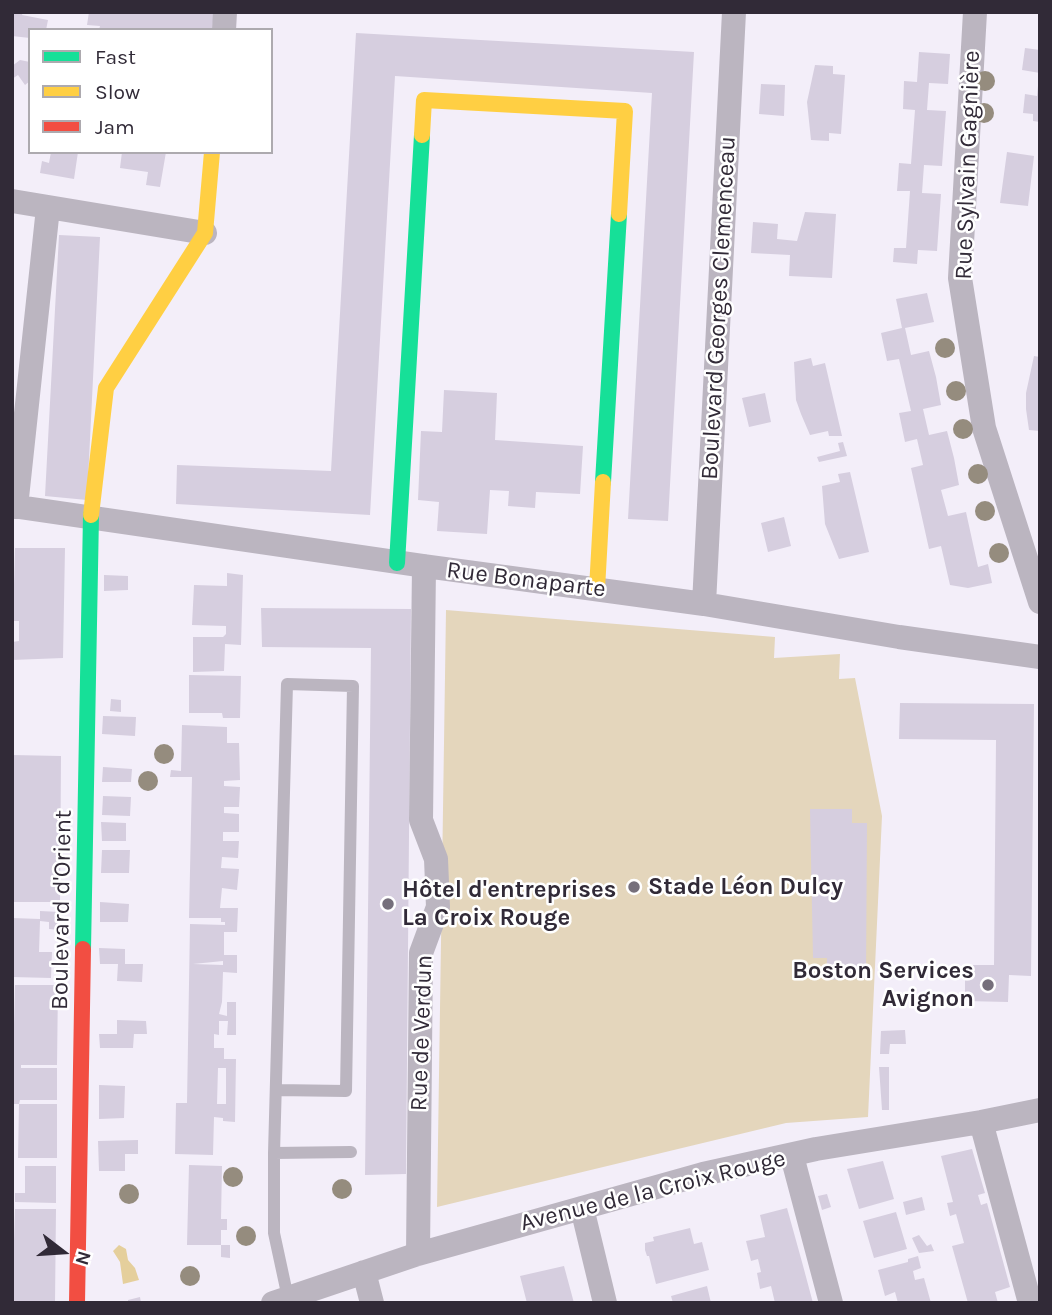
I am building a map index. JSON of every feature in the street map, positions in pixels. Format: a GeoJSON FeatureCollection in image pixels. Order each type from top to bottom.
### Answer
{"type":"FeatureCollection","features":[{"type":"Feature","properties":{"kind":"street","name":"Boulevard Georges Clemenceau"},"geometry":{"type":"LineString","coordinates":[[704,604],[734,12]]}},
{"type":"Feature","properties":{"kind":"street","name":"Rue Sylvain Gagnière"},"geometry":{"type":"LineString","coordinates":[[975,12],[960,278],[984,428],[1040,602]]}},
{"type":"Feature","properties":{"kind":"street"},"geometry":{"type":"LineString","coordinates":[[397,562],[425,100],[625,111],[597,589]]}},
{"type":"Feature","properties":{"kind":"street"},"geometry":{"type":"LineString","coordinates":[[12,201],[205,233],[212,154]]}},
{"type":"Feature","properties":{"kind":"street"},"geometry":{"type":"LineString","coordinates":[[14,506],[48,208]]}},
{"type":"Feature","properties":{"kind":"street","name":"Boulevard d'Orient"},"geometry":{"type":"LineString","coordinates":[[78,1303],[91,517],[106,388],[205,233]]}},
{"type":"Feature","properties":{"kind":"street","name":"Rue Bonaparte"},"geometry":{"type":"LineString","coordinates":[[14,506],[704,604],[899,637],[1040,657]]}},
{"type":"Feature","properties":{"kind":"street","name":"Rue de Verdun"},"geometry":{"type":"LineString","coordinates":[[418,1254],[421,953],[438,907],[436,859],[421,820],[424,566]]}},
{"type":"Feature","properties":{"kind":"street","name":"Avenue de la Croix Rouge"},"geometry":{"type":"LineString","coordinates":[[281,1300],[418,1254],[703,1174],[816,1149],[1040,1110]]}},
{"type":"Feature","properties":{"kind":"street"},"geometry":{"type":"LineString","coordinates":[[981,1122],[1030,1303]]}},
{"type":"Feature","properties":{"kind":"street"},"geometry":{"type":"LineString","coordinates":[[792,1156],[831,1303]]}},
{"type":"Feature","properties":{"kind":"street"},"geometry":{"type":"LineString","coordinates":[[582,1208],[605,1303]]}},
{"type":"Feature","properties":{"kind":"street"},"geometry":{"type":"LineString","coordinates":[[365,1272],[372,1303]]}},
{"type":"Feature","properties":{"kind":"lane"},"geometry":{"type":"LineString","coordinates":[[276,1090],[346,1091],[353,686],[287,684],[274,1153],[274,1233],[281,1300]]}},
{"type":"Feature","properties":{"kind":"lane"},"geometry":{"type":"LineString","coordinates":[[274,1153],[351,1152]]}},
{"type":"Feature","properties":{"kind":"shaded area","name":"Stade Léon Dulcy"},"geometry":{"type":"Polygon","coordinates":[[[446,610],[775,637],[774,658],[840,654],[839,679],[855,678],[882,816],[868,1117],[786,1123],[437,1207],[446,610]]]}},
{"type":"Feature","properties":{"kind":"shaded area"},"geometry":{"type":"Polygon","coordinates":[[[119,1245],[126,1249],[128,1260],[135,1268],[139,1280],[123,1284],[120,1262],[113,1251],[119,1245]]]}},
{"type":"Feature","properties":{"kind":"building"},"geometry":{"type":"Polygon","coordinates":[[[12,12],[23,12],[22,15],[48,20],[46,28],[28,28],[28,38],[12,36],[12,12]]]}},
{"type":"Feature","properties":{"kind":"building"},"geometry":{"type":"Polygon","coordinates":[[[89,12],[214,12],[212,28],[100,28],[87,25],[89,12]]]}},
{"type":"Feature","properties":{"kind":"building"},"geometry":{"type":"Polygon","coordinates":[[[356,33],[694,52],[668,521],[628,519],[652,93],[395,76],[370,515],[176,504],[177,465],[331,471],[356,33]]]}},
{"type":"Feature","properties":{"kind":"building"},"geometry":{"type":"Polygon","coordinates":[[[1025,48],[1040,50],[1040,73],[1022,70],[1025,48]]]}},
{"type":"Feature","properties":{"kind":"building"},"geometry":{"type":"Polygon","coordinates":[[[919,52],[950,54],[948,84],[929,83],[927,110],[946,111],[942,166],[924,165],[922,193],[941,194],[937,251],[918,250],[917,264],[893,262],[894,248],[906,248],[910,191],[897,191],[899,163],[911,164],[915,110],[903,109],[904,81],[917,82],[919,52]]]}},
{"type":"Feature","properties":{"kind":"building"},"geometry":{"type":"Polygon","coordinates":[[[20,60],[28,62],[28,83],[25,85],[18,75],[12,79],[12,66],[20,60]]]}},
{"type":"Feature","properties":{"kind":"building"},"geometry":{"type":"Polygon","coordinates":[[[815,65],[833,66],[833,74],[845,75],[841,134],[829,133],[829,141],[811,140],[807,102],[815,65]]]}},
{"type":"Feature","properties":{"kind":"building"},"geometry":{"type":"Polygon","coordinates":[[[761,84],[785,85],[784,116],[759,114],[761,84]]]}},
{"type":"Feature","properties":{"kind":"building"},"geometry":{"type":"Polygon","coordinates":[[[1038,86],[1040,122],[1033,121],[1033,114],[1023,113],[1025,94],[1037,96],[1038,86]]]}},
{"type":"Feature","properties":{"kind":"building"},"geometry":{"type":"Polygon","coordinates":[[[1007,152],[1034,156],[1028,206],[1000,203],[1007,152]]]}},
{"type":"Feature","properties":{"kind":"building"},"geometry":{"type":"Polygon","coordinates":[[[51,154],[78,154],[74,179],[40,173],[42,161],[49,163],[51,154]]]}},
{"type":"Feature","properties":{"kind":"building"},"geometry":{"type":"Polygon","coordinates":[[[122,154],[166,154],[160,187],[146,185],[148,172],[120,168],[122,154]]]}},
{"type":"Feature","properties":{"kind":"building"},"geometry":{"type":"Polygon","coordinates":[[[805,212],[836,214],[832,278],[789,276],[790,255],[751,253],[753,222],[778,224],[777,239],[797,241],[805,212]]]}},
{"type":"Feature","properties":{"kind":"building"},"geometry":{"type":"Polygon","coordinates":[[[59,235],[100,237],[87,500],[45,496],[59,235]]]}},
{"type":"Feature","properties":{"kind":"building"},"geometry":{"type":"Polygon","coordinates":[[[927,293],[934,322],[905,328],[911,355],[929,351],[936,377],[941,405],[923,409],[929,435],[947,431],[954,458],[959,485],[941,490],[948,516],[966,512],[978,567],[988,564],[992,583],[968,588],[950,585],[941,546],[929,549],[911,468],[923,465],[917,439],[905,442],[899,413],[911,411],[899,359],[887,361],[881,333],[902,328],[896,299],[927,293]]]}},
{"type":"Feature","properties":{"kind":"building"},"geometry":{"type":"Polygon","coordinates":[[[1034,356],[1040,357],[1040,431],[1029,430],[1026,409],[1026,393],[1034,356]]]}},
{"type":"Feature","properties":{"kind":"building"},"geometry":{"type":"Polygon","coordinates":[[[811,358],[813,366],[825,363],[842,436],[829,436],[828,431],[810,435],[801,414],[796,400],[794,362],[811,358]]]}},
{"type":"Feature","properties":{"kind":"building"},"geometry":{"type":"Polygon","coordinates":[[[444,390],[497,393],[495,440],[583,446],[580,494],[536,492],[535,508],[508,506],[509,491],[490,490],[487,534],[437,531],[439,502],[418,500],[421,431],[442,432],[444,390]]]}},
{"type":"Feature","properties":{"kind":"building"},"geometry":{"type":"Polygon","coordinates":[[[765,393],[771,422],[749,427],[742,398],[765,393]]]}},
{"type":"Feature","properties":{"kind":"building"},"geometry":{"type":"Polygon","coordinates":[[[843,442],[847,456],[819,462],[817,457],[840,451],[838,443],[843,442]]]}},
{"type":"Feature","properties":{"kind":"building"},"geometry":{"type":"Polygon","coordinates":[[[850,472],[869,552],[839,559],[825,524],[822,486],[840,482],[838,474],[850,472]]]}},
{"type":"Feature","properties":{"kind":"building"},"geometry":{"type":"Polygon","coordinates":[[[784,517],[791,546],[768,552],[761,523],[784,517]]]}},
{"type":"Feature","properties":{"kind":"building"},"geometry":{"type":"Polygon","coordinates":[[[15,548],[65,548],[63,658],[12,660],[12,642],[19,641],[19,621],[13,621],[15,548]]]}},
{"type":"Feature","properties":{"kind":"building"},"geometry":{"type":"Polygon","coordinates":[[[227,573],[243,575],[241,645],[225,644],[224,671],[193,672],[193,637],[223,637],[226,634],[226,626],[192,625],[194,585],[227,586],[227,573]]]}},
{"type":"Feature","properties":{"kind":"building"},"geometry":{"type":"Polygon","coordinates":[[[104,575],[128,576],[128,590],[104,591],[104,575]]]}},
{"type":"Feature","properties":{"kind":"building","name":"Hôtel d'entreprises La Croix Rouge"},"geometry":{"type":"Polygon","coordinates":[[[261,608],[411,609],[406,1174],[365,1175],[371,648],[262,647],[261,608]]]}},
{"type":"Feature","properties":{"kind":"building"},"geometry":{"type":"Polygon","coordinates":[[[189,675],[241,676],[240,718],[223,718],[222,713],[189,713],[189,675]]]}},
{"type":"Feature","properties":{"kind":"building"},"geometry":{"type":"Polygon","coordinates":[[[111,699],[121,700],[121,712],[110,711],[111,699]]]}},
{"type":"Feature","properties":{"kind":"building"},"geometry":{"type":"Polygon","coordinates":[[[900,703],[1034,704],[1031,976],[1009,975],[1008,1002],[965,1001],[965,965],[994,965],[996,740],[899,739],[900,703]]]}},
{"type":"Feature","properties":{"kind":"building"},"geometry":{"type":"Polygon","coordinates":[[[103,716],[136,717],[135,736],[102,734],[103,716]]]}},
{"type":"Feature","properties":{"kind":"building"},"geometry":{"type":"Polygon","coordinates":[[[182,725],[227,727],[227,743],[239,743],[240,780],[224,781],[224,786],[240,787],[239,807],[224,807],[224,813],[239,814],[239,832],[223,832],[223,841],[239,841],[238,858],[222,857],[221,868],[239,869],[237,890],[222,888],[220,908],[238,908],[237,932],[224,932],[224,955],[237,955],[237,973],[223,972],[219,1014],[227,1016],[227,1002],[236,1002],[236,1035],[227,1035],[228,1021],[219,1021],[219,1035],[214,1034],[214,1048],[224,1048],[224,1059],[236,1059],[235,1122],[214,1117],[213,1155],[175,1154],[176,1103],[187,1103],[190,924],[225,925],[221,918],[189,918],[192,777],[170,777],[171,770],[181,771],[182,725]],[[223,961],[193,964],[223,965],[223,961]],[[218,1068],[217,1104],[226,1104],[226,1068],[218,1068]]]}},
{"type":"Feature","properties":{"kind":"building"},"geometry":{"type":"Polygon","coordinates":[[[12,755],[61,756],[60,902],[12,902],[12,755]]]}},
{"type":"Feature","properties":{"kind":"building"},"geometry":{"type":"Polygon","coordinates":[[[103,767],[132,769],[131,782],[102,782],[103,767]]]}},
{"type":"Feature","properties":{"kind":"building"},"geometry":{"type":"Polygon","coordinates":[[[103,796],[131,797],[130,816],[102,815],[103,796]]]}},
{"type":"Feature","properties":{"kind":"building"},"geometry":{"type":"Polygon","coordinates":[[[810,809],[852,809],[852,823],[867,823],[866,978],[826,980],[827,958],[813,958],[810,809]]]}},
{"type":"Feature","properties":{"kind":"building"},"geometry":{"type":"Polygon","coordinates":[[[101,822],[126,823],[126,841],[102,841],[101,822]]]}},
{"type":"Feature","properties":{"kind":"building"},"geometry":{"type":"Polygon","coordinates":[[[102,850],[130,850],[129,873],[101,873],[102,850]]]}},
{"type":"Feature","properties":{"kind":"building"},"geometry":{"type":"Polygon","coordinates":[[[100,902],[129,904],[128,922],[100,922],[100,902]]]}},
{"type":"Feature","properties":{"kind":"building"},"geometry":{"type":"Polygon","coordinates":[[[40,911],[60,912],[59,930],[49,929],[49,922],[40,921],[39,952],[52,952],[51,978],[12,977],[12,918],[40,919],[40,911]]]}},
{"type":"Feature","properties":{"kind":"building"},"geometry":{"type":"Polygon","coordinates":[[[99,948],[125,949],[125,964],[143,964],[142,982],[117,981],[118,964],[100,964],[99,948]]]}},
{"type":"Feature","properties":{"kind":"building"},"geometry":{"type":"Polygon","coordinates":[[[15,985],[58,985],[57,1065],[21,1065],[21,1068],[57,1068],[57,1100],[20,1100],[19,1104],[12,1104],[15,985]]]}},
{"type":"Feature","properties":{"kind":"building"},"geometry":{"type":"Polygon","coordinates":[[[117,1020],[146,1021],[147,1034],[134,1034],[133,1048],[100,1048],[99,1034],[117,1034],[117,1020]]]}},
{"type":"Feature","properties":{"kind":"building"},"geometry":{"type":"Polygon","coordinates":[[[905,1030],[906,1044],[890,1044],[889,1054],[880,1054],[881,1031],[905,1030]]]}},
{"type":"Feature","properties":{"kind":"building"},"geometry":{"type":"Polygon","coordinates":[[[879,1067],[889,1067],[889,1110],[882,1110],[879,1067]]]}},
{"type":"Feature","properties":{"kind":"building"},"geometry":{"type":"Polygon","coordinates":[[[99,1085],[125,1086],[124,1118],[99,1119],[99,1085]]]}},
{"type":"Feature","properties":{"kind":"building"},"geometry":{"type":"Polygon","coordinates":[[[19,1104],[57,1104],[57,1158],[18,1158],[19,1104]]]}},
{"type":"Feature","properties":{"kind":"building"},"geometry":{"type":"Polygon","coordinates":[[[138,1140],[138,1154],[125,1154],[125,1171],[99,1171],[98,1141],[138,1140]]]}},
{"type":"Feature","properties":{"kind":"building"},"geometry":{"type":"Polygon","coordinates":[[[972,1149],[985,1193],[978,1195],[981,1205],[987,1203],[1010,1287],[995,1292],[998,1303],[968,1303],[952,1246],[964,1243],[956,1214],[950,1216],[947,1203],[953,1202],[941,1156],[972,1149]]]}},
{"type":"Feature","properties":{"kind":"building"},"geometry":{"type":"Polygon","coordinates":[[[883,1161],[894,1199],[859,1209],[847,1169],[883,1161]]]}},
{"type":"Feature","properties":{"kind":"building"},"geometry":{"type":"Polygon","coordinates":[[[189,1165],[222,1166],[221,1219],[227,1219],[227,1230],[221,1230],[221,1245],[187,1245],[189,1165]]]}},
{"type":"Feature","properties":{"kind":"building"},"geometry":{"type":"Polygon","coordinates":[[[25,1166],[56,1166],[56,1203],[15,1202],[15,1193],[25,1193],[25,1166]]]}},
{"type":"Feature","properties":{"kind":"building"},"geometry":{"type":"Polygon","coordinates":[[[827,1194],[831,1207],[822,1210],[818,1196],[827,1194]]]}},
{"type":"Feature","properties":{"kind":"building"},"geometry":{"type":"Polygon","coordinates":[[[922,1197],[925,1210],[906,1215],[903,1202],[922,1197]]]}},
{"type":"Feature","properties":{"kind":"building"},"geometry":{"type":"Polygon","coordinates":[[[787,1208],[813,1303],[775,1303],[771,1286],[760,1289],[757,1273],[761,1272],[758,1259],[751,1261],[746,1241],[765,1237],[760,1215],[787,1208]]]}},
{"type":"Feature","properties":{"kind":"building"},"geometry":{"type":"Polygon","coordinates":[[[15,1209],[56,1209],[55,1303],[12,1303],[15,1209]]]}},
{"type":"Feature","properties":{"kind":"building"},"geometry":{"type":"Polygon","coordinates":[[[896,1212],[907,1249],[874,1258],[863,1221],[896,1212]]]}},
{"type":"Feature","properties":{"kind":"building"},"geometry":{"type":"Polygon","coordinates":[[[690,1228],[694,1244],[702,1242],[709,1270],[656,1284],[645,1243],[654,1241],[653,1237],[690,1228]]]}},
{"type":"Feature","properties":{"kind":"building"},"geometry":{"type":"Polygon","coordinates":[[[919,1235],[927,1246],[931,1244],[934,1251],[919,1253],[912,1238],[919,1235]]]}},
{"type":"Feature","properties":{"kind":"building"},"geometry":{"type":"Polygon","coordinates":[[[221,1245],[230,1245],[230,1258],[221,1257],[221,1245]]]}},
{"type":"Feature","properties":{"kind":"building"},"geometry":{"type":"Polygon","coordinates":[[[918,1256],[921,1268],[913,1271],[915,1280],[924,1278],[931,1303],[898,1303],[895,1292],[885,1296],[878,1270],[908,1262],[908,1259],[918,1256]]]}},
{"type":"Feature","properties":{"kind":"building"},"geometry":{"type":"Polygon","coordinates":[[[564,1266],[574,1303],[527,1303],[520,1276],[564,1266]]]}},
{"type":"Feature","properties":{"kind":"building"},"geometry":{"type":"Polygon","coordinates":[[[707,1286],[711,1303],[673,1303],[671,1296],[707,1286]]]}},
{"type":"Feature","properties":{"kind":"building"},"geometry":{"type":"Polygon","coordinates":[[[140,1297],[141,1303],[128,1303],[128,1300],[140,1297]]]}},
{"type":"Feature","properties":{"kind":"traffic: fast"},"geometry":{"type":"LineString","coordinates":[[397,563],[422,135]]}},
{"type":"Feature","properties":{"kind":"traffic: fast"},"geometry":{"type":"LineString","coordinates":[[603,482],[619,214]]}},
{"type":"Feature","properties":{"kind":"traffic: fast"},"geometry":{"type":"LineString","coordinates":[[83,949],[91,515]]}},
{"type":"Feature","properties":{"kind":"traffic: slow"},"geometry":{"type":"LineString","coordinates":[[422,135],[424,100],[625,111],[619,214]]}},
{"type":"Feature","properties":{"kind":"traffic: slow"},"geometry":{"type":"LineString","coordinates":[[91,515],[106,388],[205,233],[212,154]]}},
{"type":"Feature","properties":{"kind":"traffic: slow"},"geometry":{"type":"LineString","coordinates":[[597,589],[603,482]]}},
{"type":"Feature","properties":{"kind":"traffic: jam"},"geometry":{"type":"LineString","coordinates":[[77,1303],[83,949]]}},
{"type":"Feature","properties":{"kind":"place","name":"Stade Léon Dulcy"},"geometry":{"type":"Point","coordinates":[634,887]}},
{"type":"Feature","properties":{"kind":"place","name":"Hôtel d'entreprises La Croix Rouge"},"geometry":{"type":"Point","coordinates":[388,904]}},
{"type":"Feature","properties":{"kind":"place","name":"Boston Services Avignon"},"geometry":{"type":"Point","coordinates":[988,985]}}]}
